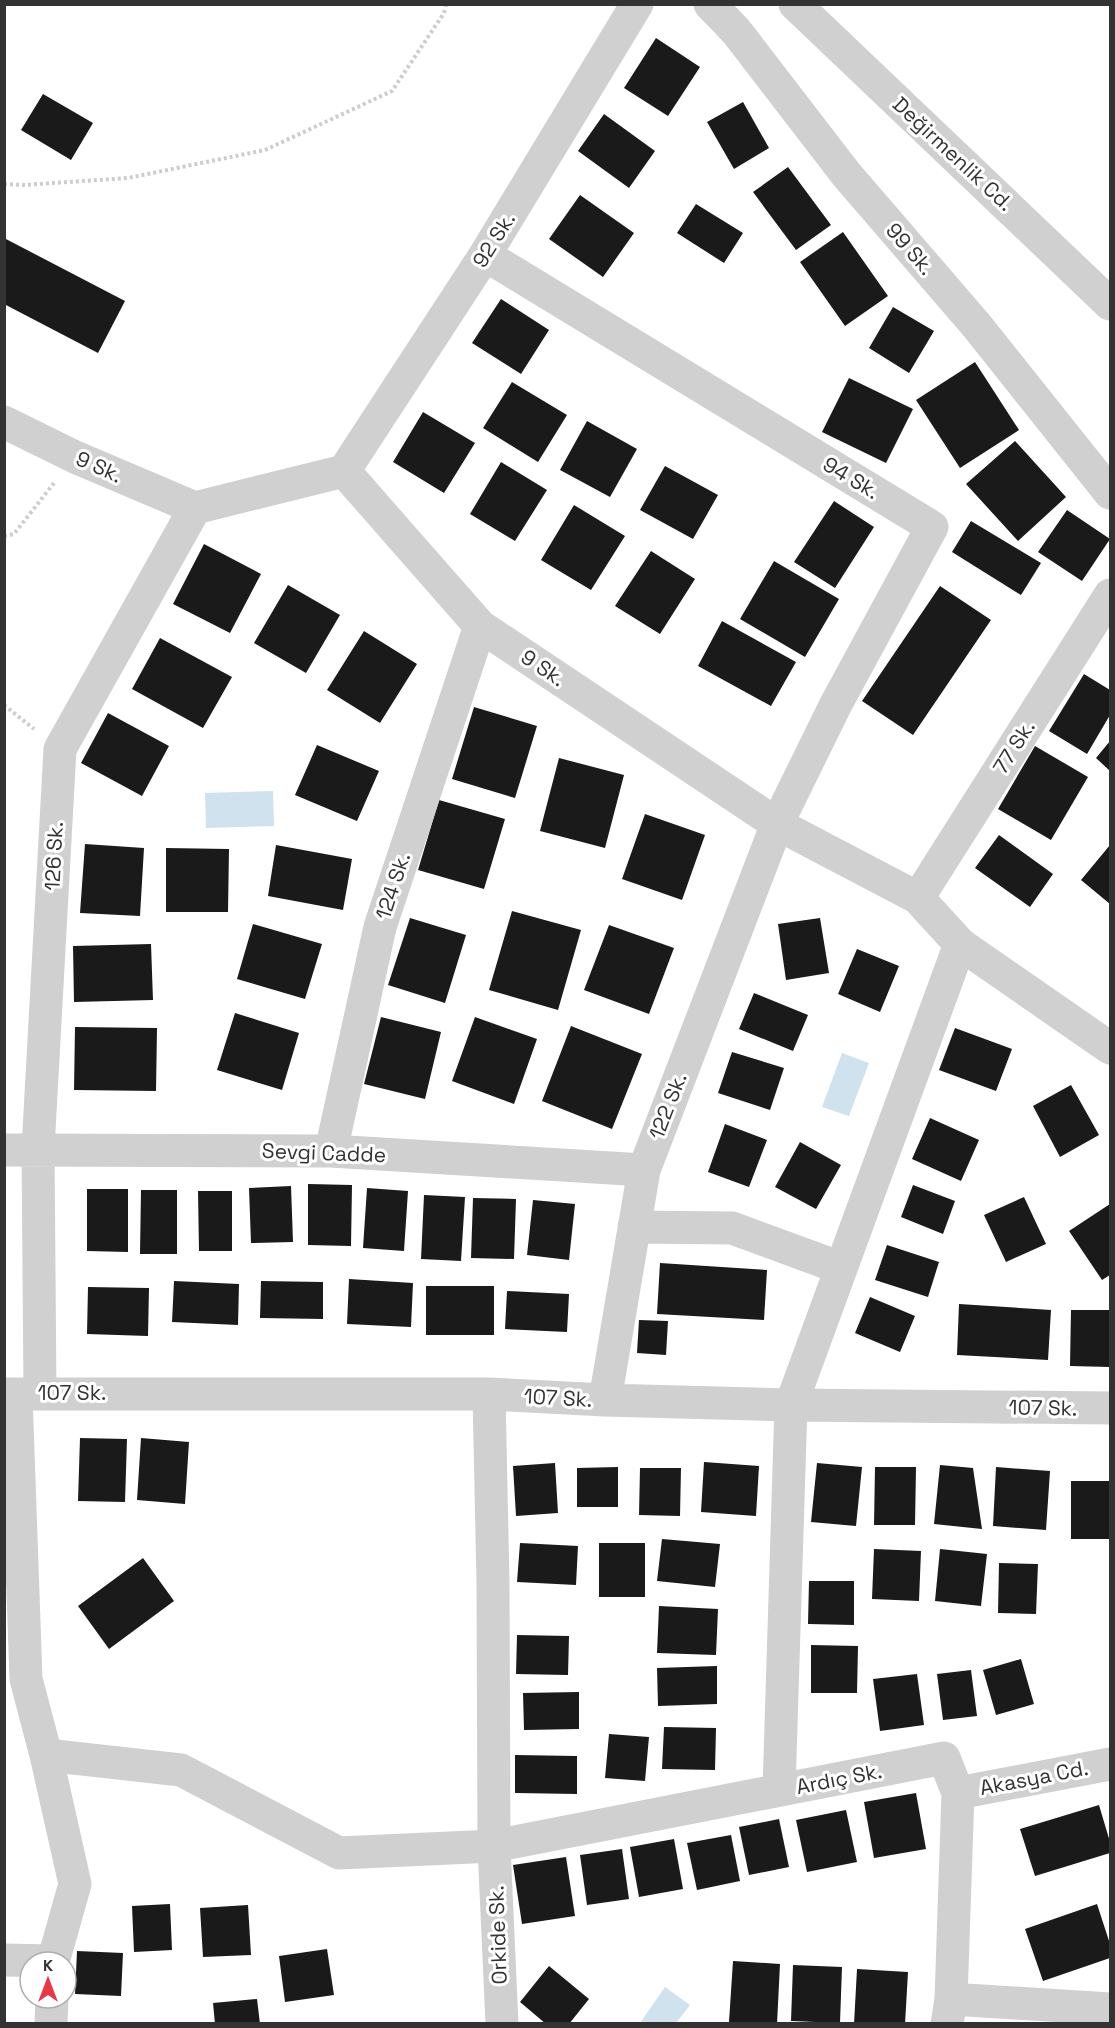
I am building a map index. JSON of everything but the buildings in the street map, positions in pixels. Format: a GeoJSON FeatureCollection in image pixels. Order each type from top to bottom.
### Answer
{"type":"FeatureCollection","features":[{"type":"Feature","properties":{"kind":"street","name":"92 Sk."},"geometry":{"type":"LineString","coordinates":[[344,471],[485,255],[637,4]]}},
{"type":"Feature","properties":{"kind":"street","name":"99 Sk."},"geometry":{"type":"LineString","coordinates":[[710,4],[736,31],[846,174],[977,326],[1110,493]]}},
{"type":"Feature","properties":{"kind":"street","name":"Değirmenlik Cd."},"geometry":{"type":"LineString","coordinates":[[795,4],[1110,304]]}},
{"type":"Feature","properties":{"kind":"street","name":"94 Sk."},"geometry":{"type":"LineString","coordinates":[[485,255],[932,527],[837,704],[777,824]]}},
{"type":"Feature","properties":{"kind":"street","name":"9 Sk."},"geometry":{"type":"LineString","coordinates":[[4,422],[75,457],[195,508]]}},
{"type":"Feature","properties":{"kind":"street"},"geometry":{"type":"LineString","coordinates":[[195,508],[344,471]]}},
{"type":"Feature","properties":{"kind":"street","name":"9 Sk."},"geometry":{"type":"LineString","coordinates":[[344,471],[480,627],[777,824],[918,898],[960,944],[1110,1048]]}},
{"type":"Feature","properties":{"kind":"street","name":"126 Sk."},"geometry":{"type":"LineString","coordinates":[[56,1950],[75,1884],[46,1755],[15,1679],[20,1393],[38,1149],[60,749],[195,508]]}},
{"type":"Feature","properties":{"kind":"street","name":"77 Sk."},"geometry":{"type":"LineString","coordinates":[[918,898],[1110,595]]}},
{"type":"Feature","properties":{"kind":"street","name":"124 Sk."},"geometry":{"type":"LineString","coordinates":[[331,1151],[380,927],[480,627]]}},
{"type":"Feature","properties":{"kind":"street","name":"122 Sk."},"geometry":{"type":"LineString","coordinates":[[605,1401],[644,1170],[777,824]]}},
{"type":"Feature","properties":{"kind":"street"},"geometry":{"type":"LineString","coordinates":[[779,1790],[791,1405],[960,944]]}},
{"type":"Feature","properties":{"kind":"street","name":"Sevgi Cadde"},"geometry":{"type":"LineString","coordinates":[[4,1150],[331,1151],[644,1170]]}},
{"type":"Feature","properties":{"kind":"street"},"geometry":{"type":"LineString","coordinates":[[634,1227],[732,1228],[841,1268]]}},
{"type":"Feature","properties":{"kind":"street","name":"107 Sk."},"geometry":{"type":"LineString","coordinates":[[20,1393],[489,1394],[605,1401],[1110,1408]]}},
{"type":"Feature","properties":{"kind":"street","name":"Orkide Sk."},"geometry":{"type":"LineString","coordinates":[[489,1394],[494,1846],[502,2024]]}},
{"type":"Feature","properties":{"kind":"street","name":"Ardıç Sk."},"geometry":{"type":"LineString","coordinates":[[46,1755],[181,1770],[339,1853],[494,1846],[944,1758],[958,1792],[949,2011]]}},
{"type":"Feature","properties":{"kind":"street","name":"Akasya Cd."},"geometry":{"type":"LineString","coordinates":[[958,1792],[1110,1764]]}},
{"type":"Feature","properties":{"kind":"street"},"geometry":{"type":"LineString","coordinates":[[949,2011],[1110,2009]]}},
{"type":"Feature","properties":{"kind":"path"},"geometry":{"type":"LineString","coordinates":[[4,184],[23,185],[128,178],[266,150],[392,91],[444,13],[446,4]]}},
{"type":"Feature","properties":{"kind":"path"},"geometry":{"type":"LineString","coordinates":[[4,536],[14,534],[75,457]]}},
{"type":"Feature","properties":{"kind":"water"},"geometry":{"type":"Polygon","coordinates":[[[273,791],[274,826],[206,828],[205,793],[273,791]]]}},
{"type":"Feature","properties":{"kind":"water"},"geometry":{"type":"Polygon","coordinates":[[[842,1053],[869,1063],[849,1116],[822,1107],[842,1053]]]}},
{"type":"Feature","properties":{"kind":"water"},"geometry":{"type":"Polygon","coordinates":[[[665,1987],[690,2005],[676,2023],[640,2023],[665,1987]]]}}]}
